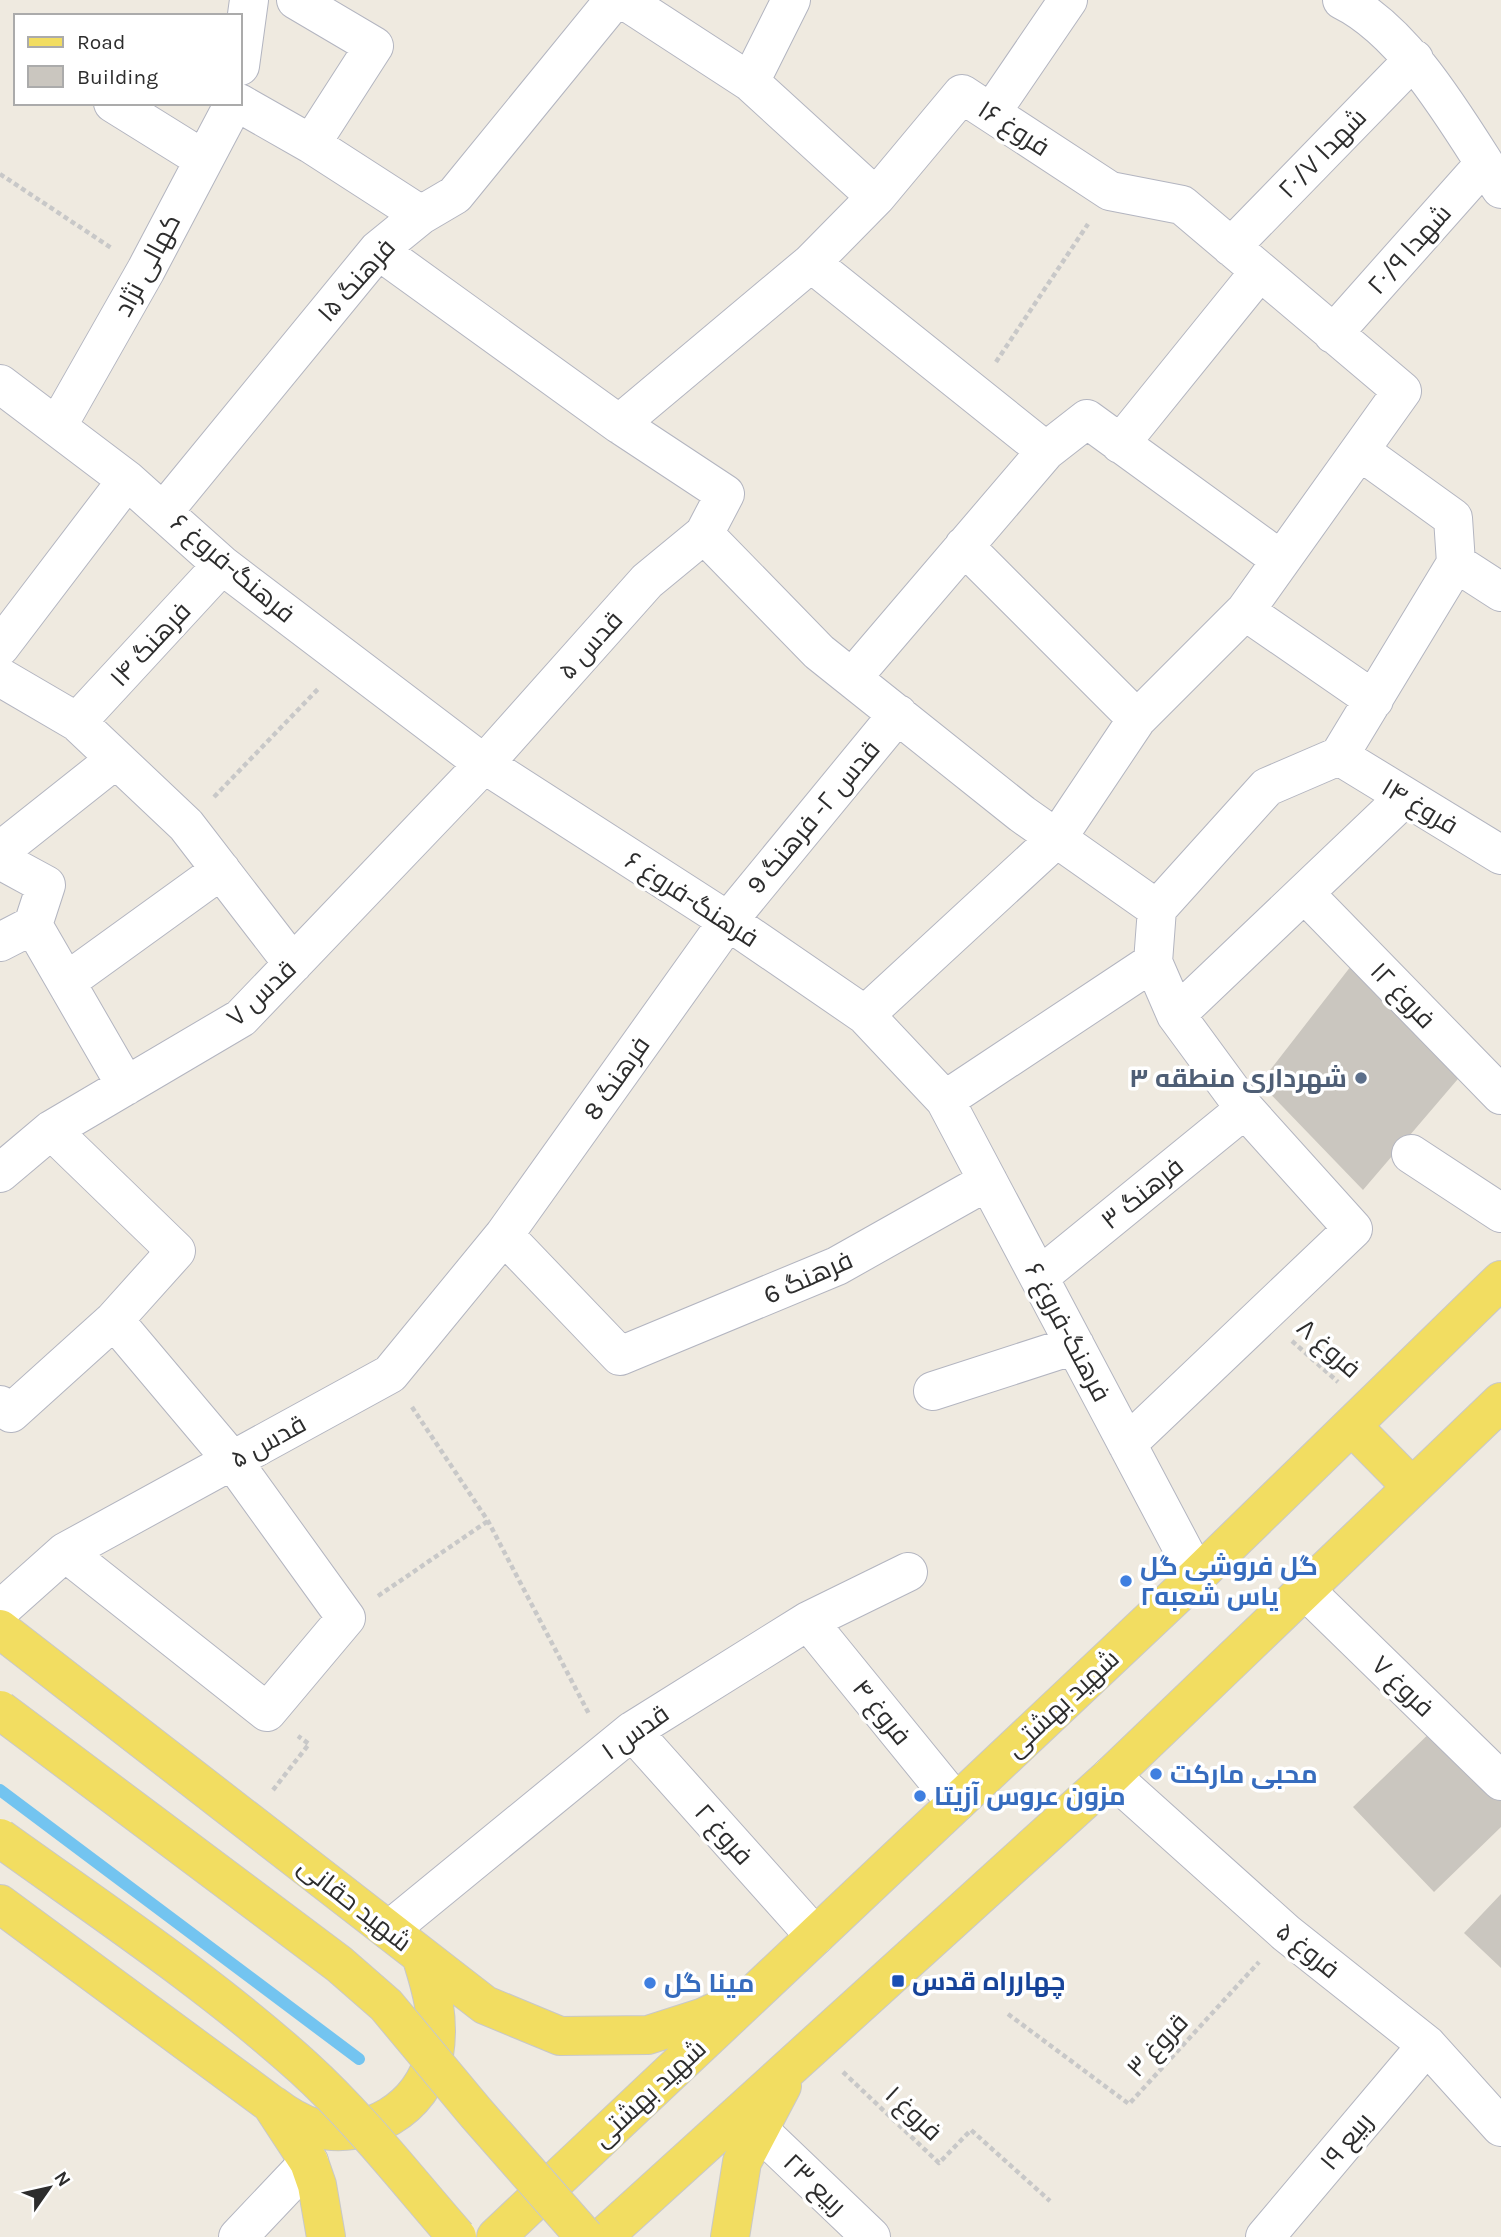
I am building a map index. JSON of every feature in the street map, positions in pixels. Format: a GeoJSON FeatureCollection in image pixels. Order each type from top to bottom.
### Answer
{"type":"FeatureCollection","features":[{"type":"Feature","properties":{"kind":"main road","name":"شهید بهشتی"},"geometry":{"type":"LineString","coordinates":[[496,2237],[1197,1576],[1501,1280]]}},
{"type":"Feature","properties":{"kind":"main road"},"geometry":{"type":"LineString","coordinates":[[603,2237],[1111,1776],[1412,1487],[1497,1414]]}},
{"type":"Feature","properties":{"kind":"main road"},"geometry":{"type":"LineString","coordinates":[[1361,1418],[1412,1487]]}},
{"type":"Feature","properties":{"kind":"main road","name":"شهید حقانی"},"geometry":{"type":"LineString","coordinates":[[0,1629],[485,2005],[560,2036],[648,2035],[704,2017],[756,1993]]}},
{"type":"Feature","properties":{"kind":"main road"},"geometry":{"type":"LineString","coordinates":[[0,1710],[339,1964],[386,2005],[585,2237]]}},
{"type":"Feature","properties":{"kind":"main road"},"geometry":{"type":"LineString","coordinates":[[0,1838],[208,1988],[276,2044],[341,2104],[457,2237]]}},
{"type":"Feature","properties":{"kind":"main road"},"geometry":{"type":"LineString","coordinates":[[0,1904],[292,2119],[315,2128],[341,2132],[366,2128],[389,2118],[409,2102],[429,2070],[437,2014],[421,1956]]}},
{"type":"Feature","properties":{"kind":"main road"},"geometry":{"type":"LineString","coordinates":[[730,2237],[741,2162],[804,2054]]}},
{"type":"Feature","properties":{"kind":"main road"},"geometry":{"type":"LineString","coordinates":[[271,2104],[309,2162],[317,2185],[326,2237]]}},
{"type":"Feature","properties":{"kind":"street"},"geometry":{"type":"LineString","coordinates":[[242,51],[249,0]]}},
{"type":"Feature","properties":{"kind":"street"},"geometry":{"type":"LineString","coordinates":[[296,0],[374,47],[311,144]]}},
{"type":"Feature","properties":{"kind":"street","name":"فرهنگ ۱۵"},"geometry":{"type":"LineString","coordinates":[[164,511],[378,250],[421,215],[455,195],[614,0]]}},
{"type":"Feature","properties":{"kind":"street"},"geometry":{"type":"LineString","coordinates":[[619,424],[811,263],[876,197],[750,82],[624,0]]}},
{"type":"Feature","properties":{"kind":"street"},"geometry":{"type":"LineString","coordinates":[[750,82],[791,0]]}},
{"type":"Feature","properties":{"kind":"street"},"geometry":{"type":"LineString","coordinates":[[990,113],[1068,0]]}},
{"type":"Feature","properties":{"kind":"street"},"geometry":{"type":"LineString","coordinates":[[1352,2],[1414,59],[1493,176]]}},
{"type":"Feature","properties":{"kind":"street","name":"شهدا ۲۰/۷"},"geometry":{"type":"LineString","coordinates":[[1231,247],[1414,59]]}},
{"type":"Feature","properties":{"kind":"street","name":"فروغ ۱۶"},"geometry":{"type":"LineString","coordinates":[[876,197],[962,94],[1110,191],[1182,205],[1402,391],[1360,450]]}},
{"type":"Feature","properties":{"kind":"street"},"geometry":{"type":"LineString","coordinates":[[116,105],[203,159]]}},
{"type":"Feature","properties":{"kind":"street","name":"کهالی نژاد"},"geometry":{"type":"LineString","coordinates":[[58,425],[235,105]]}},
{"type":"Feature","properties":{"kind":"street"},"geometry":{"type":"LineString","coordinates":[[240,105],[311,144],[421,215]]}},
{"type":"Feature","properties":{"kind":"street","name":"شهدا ۲۰/۹"},"geometry":{"type":"LineString","coordinates":[[1333,334],[1493,176]]}},
{"type":"Feature","properties":{"kind":"street"},"geometry":{"type":"LineString","coordinates":[[378,250],[619,424],[725,494],[704,534],[819,652],[1022,814],[1157,909]]}},
{"type":"Feature","properties":{"kind":"street"},"geometry":{"type":"LineString","coordinates":[[811,263],[1046,451]]}},
{"type":"Feature","properties":{"kind":"street"},"geometry":{"type":"LineString","coordinates":[[1121,444],[1260,271]]}},
{"type":"Feature","properties":{"kind":"street","name":"فرهنگ-فروغ ۶"},"geometry":{"type":"LineString","coordinates":[[0,383],[127,480],[222,565],[484,764],[728,921],[865,1015],[945,1100],[1197,1576]]}},
{"type":"Feature","properties":{"kind":"street"},"geometry":{"type":"LineString","coordinates":[[852,678],[1046,451],[1087,419],[1281,560]]}},
{"type":"Feature","properties":{"kind":"street"},"geometry":{"type":"LineString","coordinates":[[865,1015],[1058,837],[1137,719],[1245,611],[1360,450],[1453,518],[1456,563],[1339,756],[1267,787],[1157,909],[1153,962],[1176,1015],[1245,1109],[1353,1229],[1127,1444]]}},
{"type":"Feature","properties":{"kind":"street"},"geometry":{"type":"LineString","coordinates":[[0,647],[127,480]]}},
{"type":"Feature","properties":{"kind":"street","name":"قدس ۵"},"geometry":{"type":"LineString","coordinates":[[484,764],[647,581],[704,534]]}},
{"type":"Feature","properties":{"kind":"street"},"geometry":{"type":"LineString","coordinates":[[964,546],[1137,719]]}},
{"type":"Feature","properties":{"kind":"street"},"geometry":{"type":"LineString","coordinates":[[1456,563],[1500,589]]}},
{"type":"Feature","properties":{"kind":"street","name":"فرهنگ ۱۴"},"geometry":{"type":"LineString","coordinates":[[77,722],[222,565]]}},
{"type":"Feature","properties":{"kind":"street"},"geometry":{"type":"LineString","coordinates":[[1245,611],[1374,700]]}},
{"type":"Feature","properties":{"kind":"street"},"geometry":{"type":"LineString","coordinates":[[0,677],[77,722],[186,825],[293,964]]}},
{"type":"Feature","properties":{"kind":"street","name":"قدس ۲- فرهنگ 9"},"geometry":{"type":"LineString","coordinates":[[728,921],[898,714]]}},
{"type":"Feature","properties":{"kind":"street","name":"فروغ ۱۴"},"geometry":{"type":"LineString","coordinates":[[1339,756],[1501,855]]}},
{"type":"Feature","properties":{"kind":"street"},"geometry":{"type":"LineString","coordinates":[[0,851],[116,759]]}},
{"type":"Feature","properties":{"kind":"street","name":"قدس ۷"},"geometry":{"type":"LineString","coordinates":[[0,1173],[51,1130],[241,1018],[484,764]]}},
{"type":"Feature","properties":{"kind":"street"},"geometry":{"type":"LineString","coordinates":[[1176,1015],[1306,895],[1405,797]]}},
{"type":"Feature","properties":{"kind":"street"},"geometry":{"type":"LineString","coordinates":[[0,860],[46,885],[16,933],[66,982],[125,1086]]}},
{"type":"Feature","properties":{"kind":"street"},"geometry":{"type":"LineString","coordinates":[[66,982],[221,870]]}},
{"type":"Feature","properties":{"kind":"street","name":"فروغ ۱۲"},"geometry":{"type":"LineString","coordinates":[[1306,895],[1501,1095]]}},
{"type":"Feature","properties":{"kind":"street","name":"فرهنگ 8"},"geometry":{"type":"LineString","coordinates":[[504,1235],[728,921]]}},
{"type":"Feature","properties":{"kind":"street"},"geometry":{"type":"LineString","coordinates":[[945,1100],[1153,962]]}},
{"type":"Feature","properties":{"kind":"street","name":"فرهنگ ۳"},"geometry":{"type":"LineString","coordinates":[[1039,1277],[1245,1109]]}},
{"type":"Feature","properties":{"kind":"street"},"geometry":{"type":"LineString","coordinates":[[0,1405],[11,1413],[114,1320],[176,1251],[51,1130]]}},
{"type":"Feature","properties":{"kind":"street"},"geometry":{"type":"LineString","coordinates":[[1411,1154],[1501,1213]]}},
{"type":"Feature","properties":{"kind":"street","name":"فرهنگ 6"},"geometry":{"type":"LineString","coordinates":[[504,1235],[620,1356],[837,1266],[988,1181]]}},
{"type":"Feature","properties":{"kind":"street","name":"قدس ۵"},"geometry":{"type":"LineString","coordinates":[[0,1610],[65,1552],[390,1374],[504,1235]]}},
{"type":"Feature","properties":{"kind":"street"},"geometry":{"type":"LineString","coordinates":[[65,1552],[267,1713],[346,1618],[232,1460],[114,1320]]}},
{"type":"Feature","properties":{"kind":"street"},"geometry":{"type":"LineString","coordinates":[[933,1391],[1075,1345]]}},
{"type":"Feature","properties":{"kind":"street","name":"قدس ۱"},"geometry":{"type":"LineString","coordinates":[[389,1930],[620,1740],[808,1621],[908,1572]]}},
{"type":"Feature","properties":{"kind":"street","name":"فروغ ۷"},"geometry":{"type":"LineString","coordinates":[[1305,1590],[1501,1781]]}},
{"type":"Feature","properties":{"kind":"street","name":"فروغ ۴"},"geometry":{"type":"LineString","coordinates":[[808,1621],[956,1803]]}},
{"type":"Feature","properties":{"kind":"street","name":"فروغ ۲"},"geometry":{"type":"LineString","coordinates":[[620,1740],[816,1936]]}},
{"type":"Feature","properties":{"kind":"street","name":"فروغ ۵"},"geometry":{"type":"LineString","coordinates":[[1111,1776],[1286,1933],[1427,2045],[1501,2127]]}},
{"type":"Feature","properties":{"kind":"street","name":"ربیع ۱۹"},"geometry":{"type":"LineString","coordinates":[[1265,2237],[1427,2045]]}},
{"type":"Feature","properties":{"kind":"street","name":"ربیع ۲۳"},"geometry":{"type":"LineString","coordinates":[[759,2130],[871,2237]]}},
{"type":"Feature","properties":{"kind":"street"},"geometry":{"type":"LineString","coordinates":[[238,2237],[309,2162]]}},
{"type":"Feature","properties":{"kind":"path"},"geometry":{"type":"LineString","coordinates":[[0,174],[146,270]]}},
{"type":"Feature","properties":{"kind":"path"},"geometry":{"type":"LineString","coordinates":[[975,394],[1110,191]]}},
{"type":"Feature","properties":{"kind":"path"},"geometry":{"type":"LineString","coordinates":[[186,825],[347,659]]}},
{"type":"Feature","properties":{"kind":"path","name":"فروغ ۸"},"geometry":{"type":"LineString","coordinates":[[1262,1315],[1361,1418]]}},
{"type":"Feature","properties":{"kind":"path"},"geometry":{"type":"LineString","coordinates":[[390,1374],[488,1521],[620,1740]]}},
{"type":"Feature","properties":{"kind":"path"},"geometry":{"type":"LineString","coordinates":[[346,1618],[488,1521]]}},
{"type":"Feature","properties":{"kind":"path"},"geometry":{"type":"LineString","coordinates":[[248,1821],[309,1744],[267,1713]]}},
{"type":"Feature","properties":{"kind":"path","name":"قروغ ۳"},"geometry":{"type":"LineString","coordinates":[[1008,2014],[1129,2104],[1286,1933]]}},
{"type":"Feature","properties":{"kind":"path","name":"فروغ ۱"},"geometry":{"type":"LineString","coordinates":[[804,2054],[939,2163],[971,2130],[1050,2201]]}},
{"type":"Feature","properties":{"kind":"building","name":"شهرداری منطقه ۳"},"geometry":{"type":"Polygon","coordinates":[[[1351,966],[1463,1073],[1363,1190],[1260,1083],[1351,966]]]}},
{"type":"Feature","properties":{"kind":"building"},"geometry":{"type":"Polygon","coordinates":[[[1438,1725],[1501,1790],[1501,1827],[1434,1892],[1353,1807],[1438,1725]]]}},
{"type":"Feature","properties":{"kind":"building"},"geometry":{"type":"Polygon","coordinates":[[[1501,1894],[1501,1968],[1464,1933],[1501,1894]]]}},
{"type":"Feature","properties":{"kind":"waterway"},"geometry":{"type":"LineString","coordinates":[[0,1790],[359,2059]]}},
{"type":"Feature","properties":{"kind":"place","name":"شهرداری منطقه ۳"},"geometry":{"type":"Point","coordinates":[1361,1078]}},
{"type":"Feature","properties":{"kind":"place","name":"گل فروشی گل یاس شعبه۲"},"geometry":{"type":"Point","coordinates":[1126,1581]}},
{"type":"Feature","properties":{"kind":"place","name":"محبی مارکت"},"geometry":{"type":"Point","coordinates":[1156,1774]}},
{"type":"Feature","properties":{"kind":"place","name":"مزون عروس آزیتا"},"geometry":{"type":"Point","coordinates":[920,1796]}},
{"type":"Feature","properties":{"kind":"place","name":"چهارراه قدس"},"geometry":{"type":"Point","coordinates":[898,1981]}},
{"type":"Feature","properties":{"kind":"place","name":"مینا گل"},"geometry":{"type":"Point","coordinates":[650,1983]}}]}
